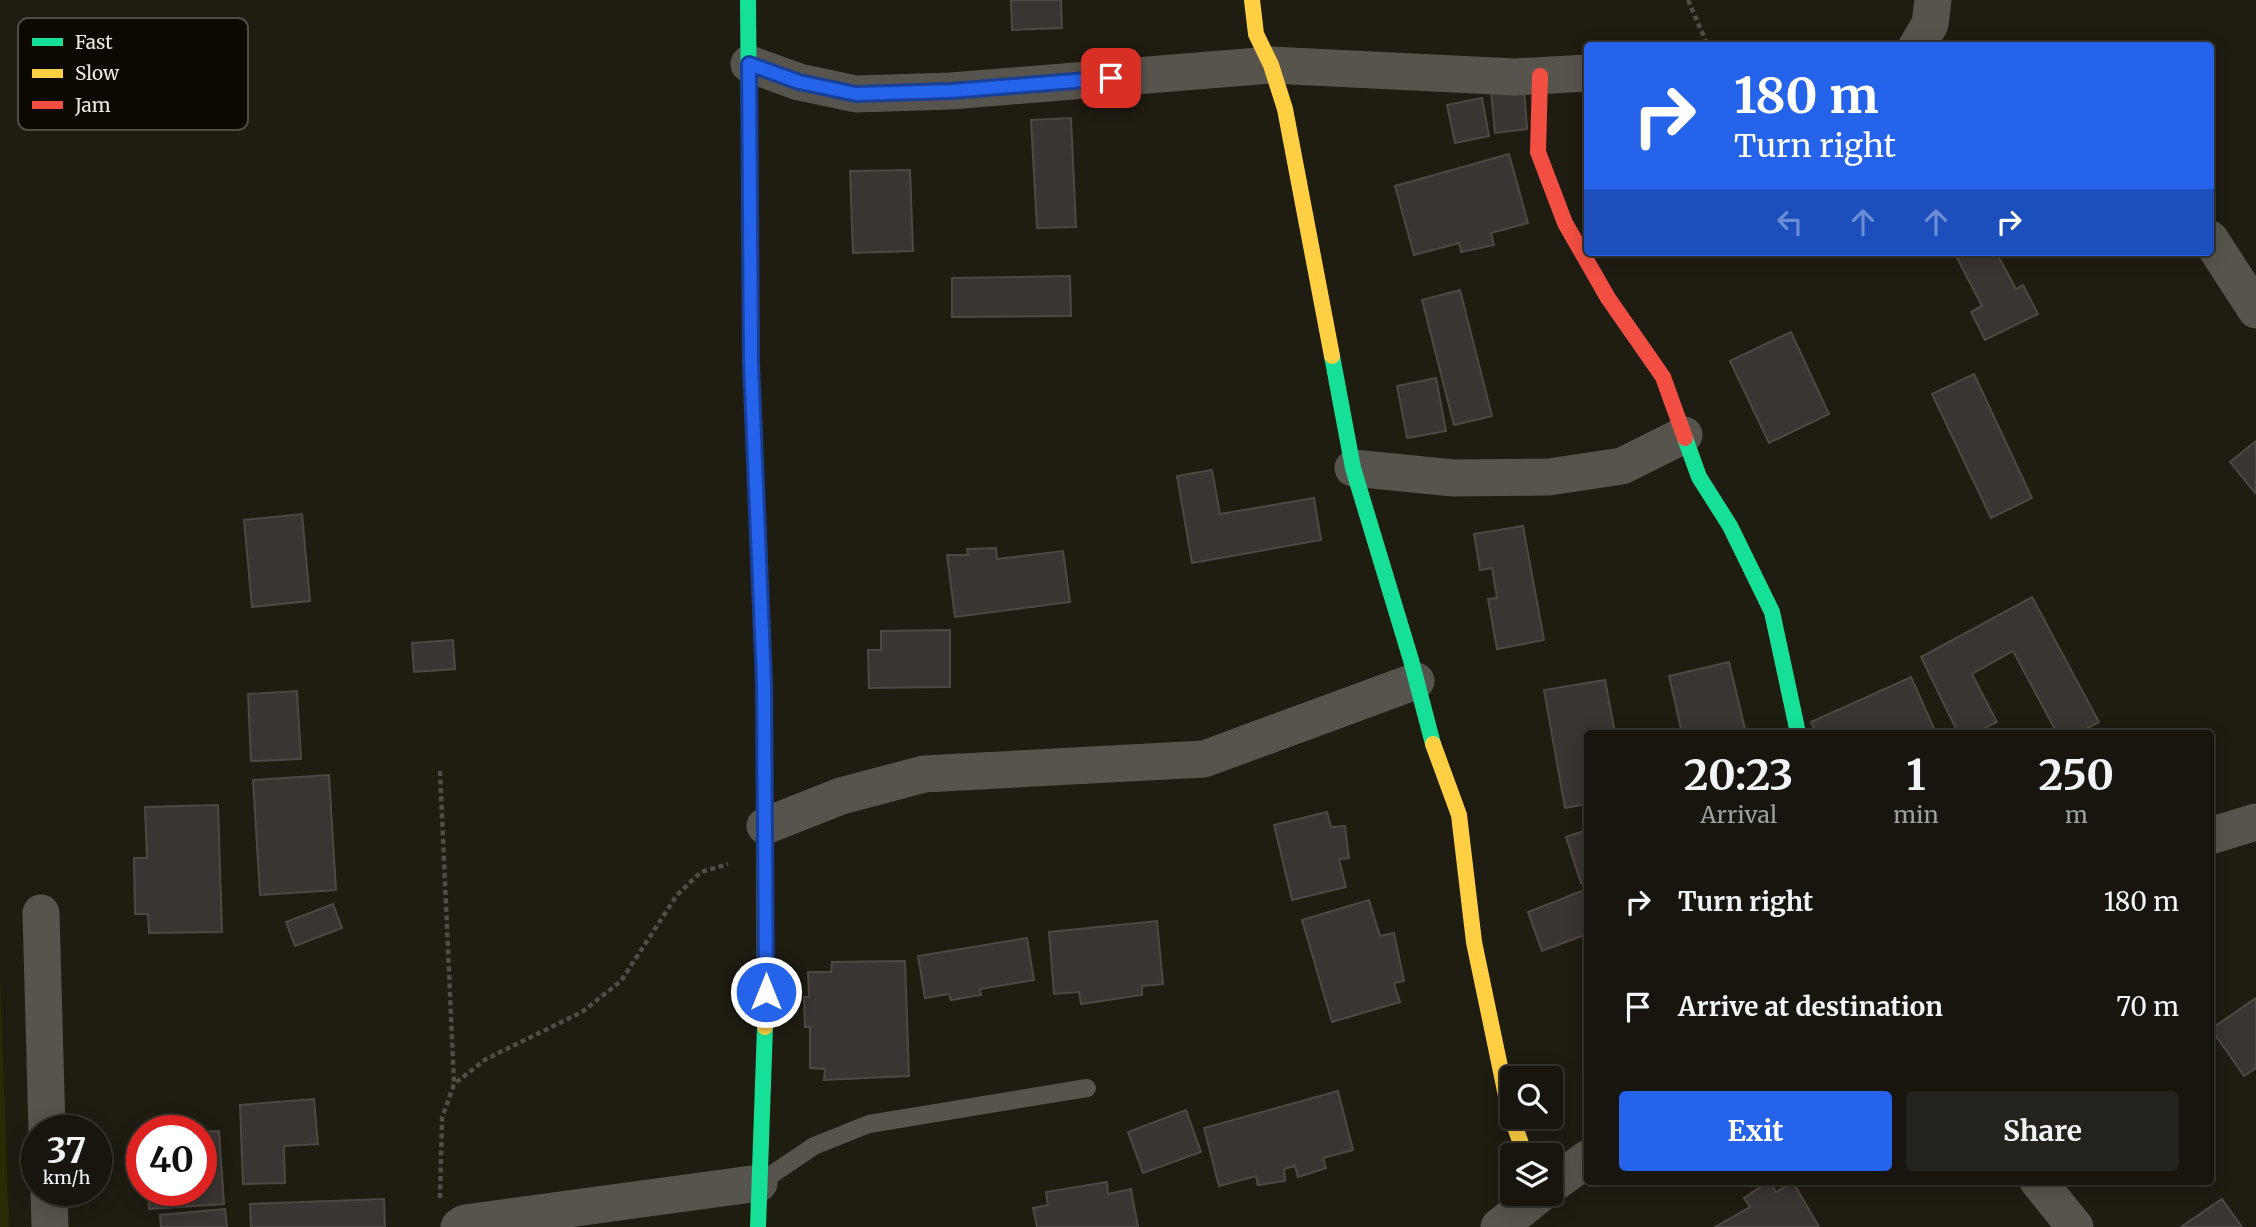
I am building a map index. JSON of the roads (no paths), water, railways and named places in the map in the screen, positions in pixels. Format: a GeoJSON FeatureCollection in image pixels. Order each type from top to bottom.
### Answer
{"type":"FeatureCollection","features":[{"type":"Feature","properties":{"kind":"street"},"geometry":{"type":"LineString","coordinates":[[748,0],[751,363],[764,683],[766,864],[766,992],[758,1227]]}},
{"type":"Feature","properties":{"kind":"street"},"geometry":{"type":"LineString","coordinates":[[1252,0],[1256,34],[1271,65],[1286,109],[1317,263],[1353,468],[1416,681],[1427,729],[1459,815],[1474,942],[1509,1110],[1521,1143]]}},
{"type":"Feature","properties":{"kind":"street"},"geometry":{"type":"LineString","coordinates":[[1919,42],[1930,24],[1933,0]]}},
{"type":"Feature","properties":{"kind":"street"},"geometry":{"type":"LineString","coordinates":[[749,64],[799,82],[856,94],[951,91],[1271,65],[1540,76],[1584,74]]}},
{"type":"Feature","properties":{"kind":"street"},"geometry":{"type":"LineString","coordinates":[[1540,76],[1538,152],[1565,223],[1608,298],[1662,377],[1699,477],[1730,526],[1772,612],[1797,730]]}},
{"type":"Feature","properties":{"kind":"street"},"geometry":{"type":"LineString","coordinates":[[2214,245],[2256,310]]}},
{"type":"Feature","properties":{"kind":"street"},"geometry":{"type":"LineString","coordinates":[[1353,468],[1453,478],[1549,477],[1622,466],[1684,435]]}},
{"type":"Feature","properties":{"kind":"street"},"geometry":{"type":"LineString","coordinates":[[765,826],[841,796],[924,774],[1204,759],[1416,681]]}},
{"type":"Feature","properties":{"kind":"street"},"geometry":{"type":"LineString","coordinates":[[2214,834],[2256,822]]}},
{"type":"Feature","properties":{"kind":"street"},"geometry":{"type":"LineString","coordinates":[[41,913],[47,1115]]}},
{"type":"Feature","properties":{"kind":"street"},"geometry":{"type":"LineString","coordinates":[[1563,1176],[1584,1160]]}},
{"type":"Feature","properties":{"kind":"street"},"geometry":{"type":"LineString","coordinates":[[450,1213],[465,1223],[759,1183]]}},
{"type":"Feature","properties":{"kind":"street"},"geometry":{"type":"LineString","coordinates":[[2041,1185],[2075,1227]]}},
{"type":"Feature","properties":{"kind":"street"},"geometry":{"type":"LineString","coordinates":[[49,1206],[50,1227]]}},
{"type":"Feature","properties":{"kind":"street"},"geometry":{"type":"LineString","coordinates":[[1500,1227],[1525,1206]]}},
{"type":"Feature","properties":{"kind":"lane"},"geometry":{"type":"LineString","coordinates":[[759,1183],[814,1146],[869,1124],[1087,1088]]}}]}
